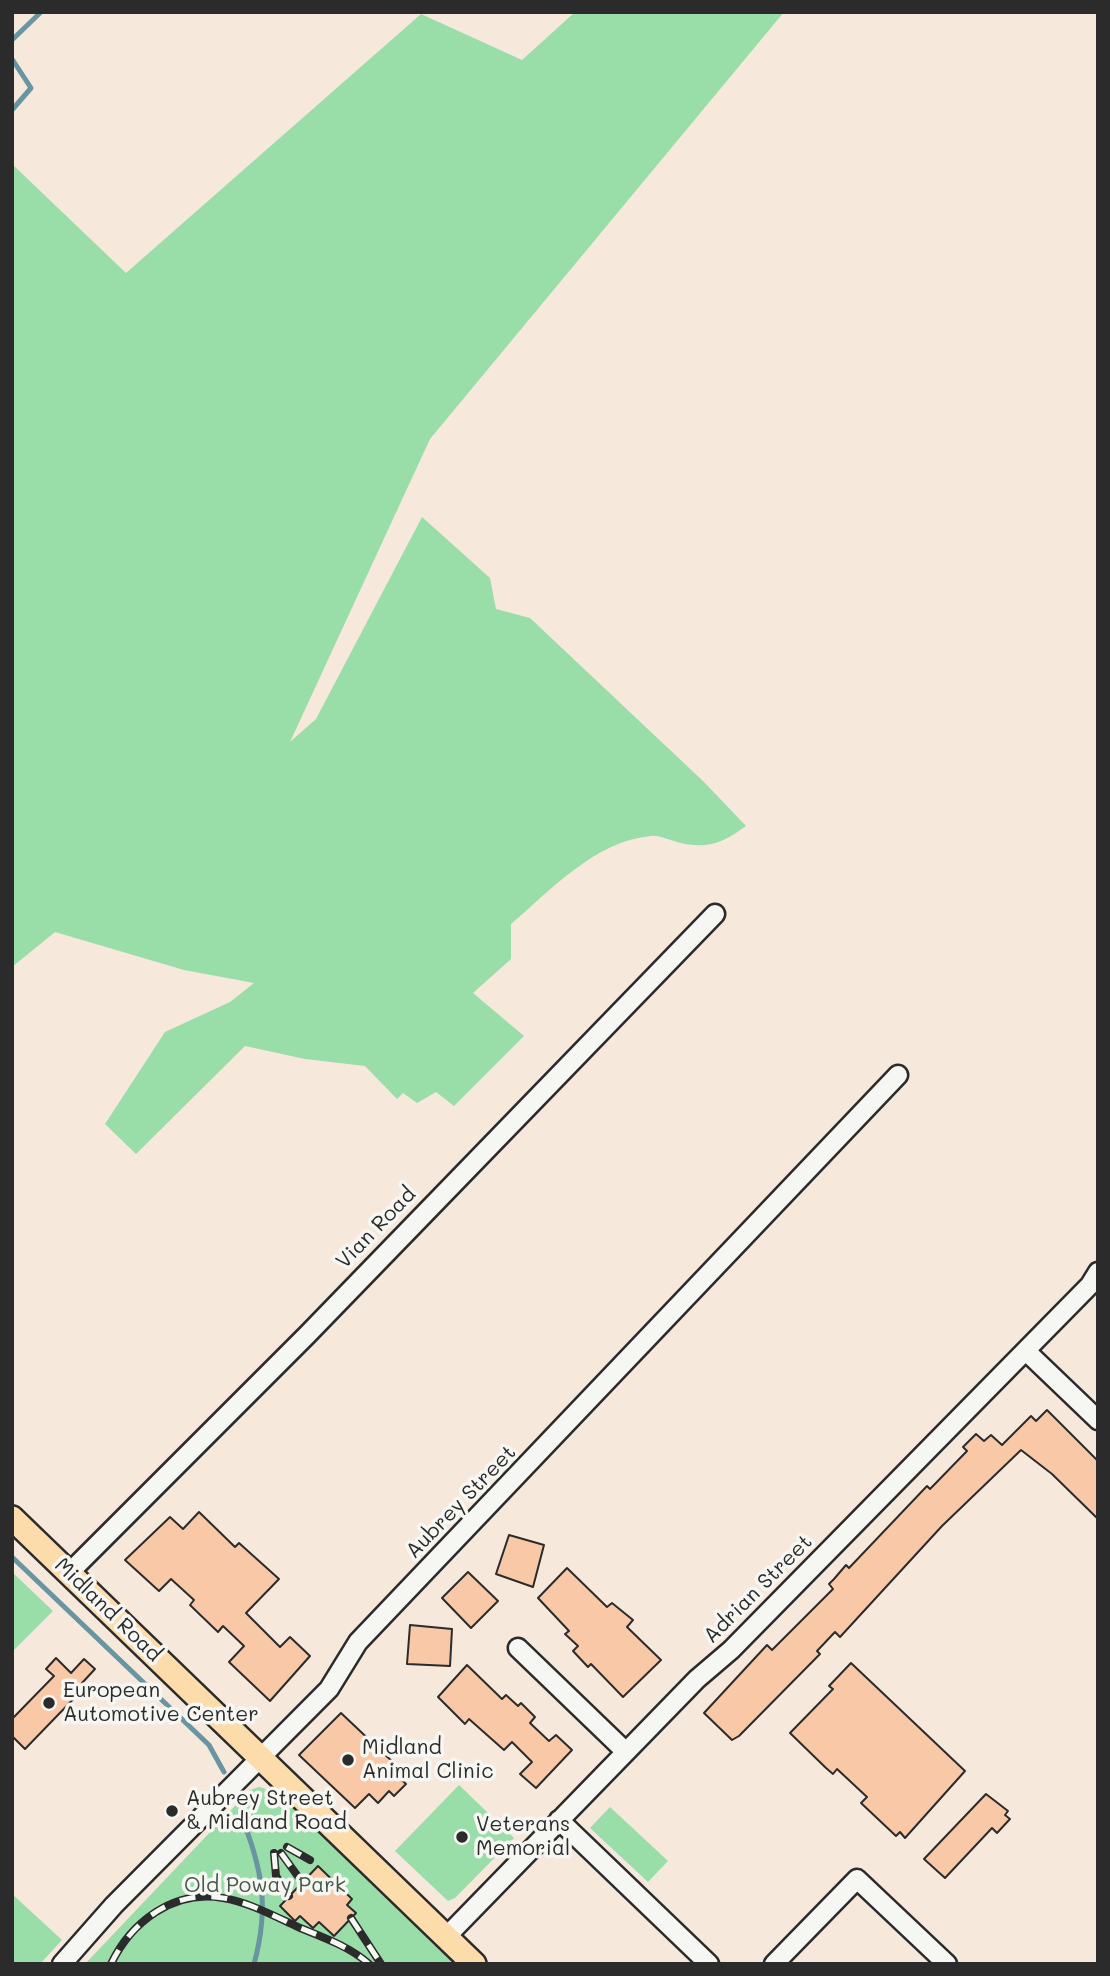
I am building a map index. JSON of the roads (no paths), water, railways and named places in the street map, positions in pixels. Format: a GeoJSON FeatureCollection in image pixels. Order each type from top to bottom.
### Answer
{"type":"FeatureCollection","features":[{"type":"Feature","properties":{"kind":"main road","name":"Midland Road"},"geometry":{"type":"LineString","coordinates":[[12,1518],[474,1964]]}},
{"type":"Feature","properties":{"kind":"street","name":"Vian Road"},"geometry":{"type":"LineString","coordinates":[[69,1573],[307,1335],[715,914]]}},
{"type":"Feature","properties":{"kind":"street","name":"Aubrey Street"},"geometry":{"type":"LineString","coordinates":[[62,1964],[114,1905],[329,1689],[358,1642],[898,1075]]}},
{"type":"Feature","properties":{"kind":"street","name":"Adrian Street"},"geometry":{"type":"LineString","coordinates":[[447,1936],[697,1679],[731,1650],[1027,1352],[1090,1285],[1098,1272]]}},
{"type":"Feature","properties":{"kind":"street"},"geometry":{"type":"LineString","coordinates":[[1027,1352],[1098,1420]]}},
{"type":"Feature","properties":{"kind":"street"},"geometry":{"type":"LineString","coordinates":[[519,1648],[626,1752]]}},
{"type":"Feature","properties":{"kind":"street"},"geometry":{"type":"LineString","coordinates":[[559,1820],[709,1964]]}},
{"type":"Feature","properties":{"kind":"street"},"geometry":{"type":"LineString","coordinates":[[774,1964],[857,1879],[947,1964]]}},
{"type":"Feature","properties":{"kind":"waterway"},"geometry":{"type":"LineString","coordinates":[[12,40],[41,12]]}},
{"type":"Feature","properties":{"kind":"waterway"},"geometry":{"type":"LineString","coordinates":[[12,59],[31,88],[12,110]]}},
{"type":"Feature","properties":{"kind":"waterway"},"geometry":{"type":"LineString","coordinates":[[12,1557],[209,1745],[224,1772]]}},
{"type":"Feature","properties":{"kind":"waterway"},"geometry":{"type":"LineString","coordinates":[[240,1813],[254,1851],[261,1887],[262,1924],[254,1964]]}},
{"type":"Feature","properties":{"kind":"railway"},"geometry":{"type":"LineString","coordinates":[[287,1847],[310,1860]]}},
{"type":"Feature","properties":{"kind":"railway"},"geometry":{"type":"LineString","coordinates":[[274,1853],[276,1876],[289,1896]]}},
{"type":"Feature","properties":{"kind":"railway"},"geometry":{"type":"LineString","coordinates":[[281,1853],[302,1882]]}},
{"type":"Feature","properties":{"kind":"railway"},"geometry":{"type":"LineString","coordinates":[[111,1964],[130,1935],[156,1912],[171,1904],[205,1897],[232,1900],[261,1910],[344,1947],[369,1964]]}},
{"type":"Feature","properties":{"kind":"railway"},"geometry":{"type":"LineString","coordinates":[[351,1918],[381,1964]]}},
{"type":"Feature","properties":{"kind":"place","name":"European Automotive Center"},"geometry":{"type":"Point","coordinates":[49,1703]}},
{"type":"Feature","properties":{"kind":"place","name":"Midland Animal Clinic"},"geometry":{"type":"Point","coordinates":[348,1760]}},
{"type":"Feature","properties":{"kind":"place","name":"Aubrey Street & Midland Road"},"geometry":{"type":"Point","coordinates":[172,1811]}},
{"type":"Feature","properties":{"kind":"place","name":"Veterans Memorial"},"geometry":{"type":"Point","coordinates":[462,1837]}},
{"type":"Feature","properties":{"kind":"park label","name":"Old Poway Park"},"geometry":{"type":"Point","coordinates":[265,1886]}}]}
